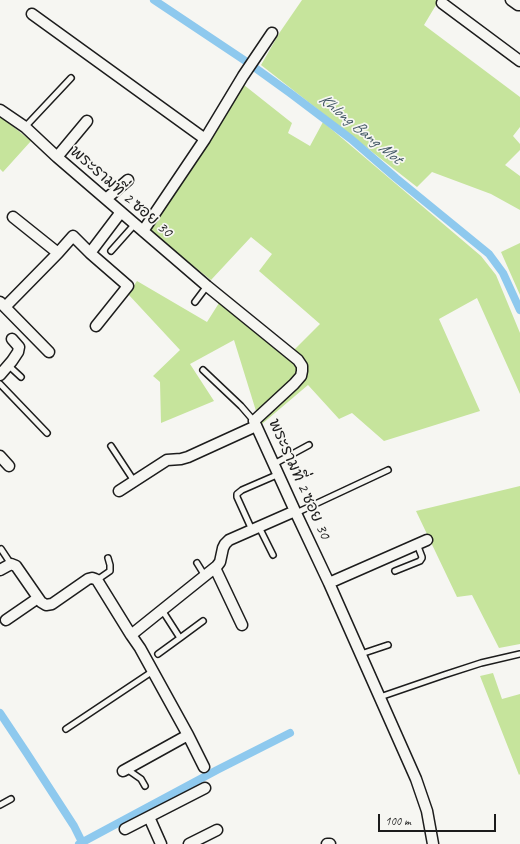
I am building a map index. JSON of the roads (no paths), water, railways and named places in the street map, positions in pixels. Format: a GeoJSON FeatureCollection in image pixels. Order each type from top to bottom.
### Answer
{"type":"FeatureCollection","features":[{"type":"Feature","properties":{"kind":"street"},"geometry":{"type":"LineString","coordinates":[[511,0],[520,5]]}},
{"type":"Feature","properties":{"kind":"street"},"geometry":{"type":"LineString","coordinates":[[442,3],[520,61]]}},
{"type":"Feature","properties":{"kind":"street"},"geometry":{"type":"LineString","coordinates":[[32,14],[205,139]]}},
{"type":"Feature","properties":{"kind":"street"},"geometry":{"type":"LineString","coordinates":[[139,227],[205,139],[272,33]]}},
{"type":"Feature","properties":{"kind":"street","name":"พระรามที่ 2 ซอย 30"},"geometry":{"type":"LineString","coordinates":[[0,110],[25,127],[57,157],[121,212],[298,360],[302,366],[301,376],[255,424],[295,512],[330,583],[416,779],[427,811],[433,844]]}},
{"type":"Feature","properties":{"kind":"street"},"geometry":{"type":"LineString","coordinates":[[57,157],[87,121]]}},
{"type":"Feature","properties":{"kind":"street"},"geometry":{"type":"LineString","coordinates":[[106,199],[128,180]]}},
{"type":"Feature","properties":{"kind":"street"},"geometry":{"type":"LineString","coordinates":[[90,253],[121,212]]}},
{"type":"Feature","properties":{"kind":"street"},"geometry":{"type":"LineString","coordinates":[[13,216],[58,253]]}},
{"type":"Feature","properties":{"kind":"street"},"geometry":{"type":"LineString","coordinates":[[49,352],[2,305],[58,253],[73,236],[128,286],[96,326]]}},
{"type":"Feature","properties":{"kind":"street"},"geometry":{"type":"LineString","coordinates":[[0,375],[19,349],[19,346],[12,339]]}},
{"type":"Feature","properties":{"kind":"street"},"geometry":{"type":"LineString","coordinates":[[120,491],[167,460],[188,457],[255,424]]}},
{"type":"Feature","properties":{"kind":"street"},"geometry":{"type":"LineString","coordinates":[[0,456],[9,466]]}},
{"type":"Feature","properties":{"kind":"street"},"geometry":{"type":"LineString","coordinates":[[131,635],[215,568],[220,562],[225,544],[229,540],[295,512]]}},
{"type":"Feature","properties":{"kind":"street"},"geometry":{"type":"LineString","coordinates":[[330,583],[422,542]]}},
{"type":"Feature","properties":{"kind":"street"},"geometry":{"type":"LineString","coordinates":[[0,570],[10,564],[16,566],[41,602],[46,605],[52,604],[88,579],[92,578],[97,580],[140,648],[204,767]]}},
{"type":"Feature","properties":{"kind":"street"},"geometry":{"type":"LineString","coordinates":[[215,568],[242,625]]}},
{"type":"Feature","properties":{"kind":"street"},"geometry":{"type":"LineString","coordinates":[[6,620],[38,598]]}},
{"type":"Feature","properties":{"kind":"street"},"geometry":{"type":"LineString","coordinates":[[125,770],[188,735]]}},
{"type":"Feature","properties":{"kind":"street"},"geometry":{"type":"LineString","coordinates":[[125,829],[205,788]]}},
{"type":"Feature","properties":{"kind":"street"},"geometry":{"type":"LineString","coordinates":[[149,817],[161,844]]}},
{"type":"Feature","properties":{"kind":"street"},"geometry":{"type":"LineString","coordinates":[[189,844],[217,830]]}},
{"type":"Feature","properties":{"kind":"lane"},"geometry":{"type":"LineString","coordinates":[[25,127],[71,78]]}},
{"type":"Feature","properties":{"kind":"lane"},"geometry":{"type":"LineString","coordinates":[[111,251],[139,227]]}},
{"type":"Feature","properties":{"kind":"lane"},"geometry":{"type":"LineString","coordinates":[[195,302],[208,286]]}},
{"type":"Feature","properties":{"kind":"lane"},"geometry":{"type":"LineString","coordinates":[[8,365],[20,377]]}},
{"type":"Feature","properties":{"kind":"lane"},"geometry":{"type":"LineString","coordinates":[[203,370],[241,406],[255,424]]}},
{"type":"Feature","properties":{"kind":"lane"},"geometry":{"type":"LineString","coordinates":[[0,384],[47,433]]}},
{"type":"Feature","properties":{"kind":"lane"},"geometry":{"type":"LineString","coordinates":[[274,464],[309,445]]}},
{"type":"Feature","properties":{"kind":"lane"},"geometry":{"type":"LineString","coordinates":[[111,446],[134,481]]}},
{"type":"Feature","properties":{"kind":"lane"},"geometry":{"type":"LineString","coordinates":[[295,512],[388,470]]}},
{"type":"Feature","properties":{"kind":"lane"},"geometry":{"type":"LineString","coordinates":[[274,555],[255,528],[237,497],[237,494],[242,490],[279,474]]}},
{"type":"Feature","properties":{"kind":"lane"},"geometry":{"type":"LineString","coordinates":[[395,571],[420,561],[422,558],[422,542]]}},
{"type":"Feature","properties":{"kind":"lane"},"geometry":{"type":"LineString","coordinates":[[1,549],[10,564]]}},
{"type":"Feature","properties":{"kind":"lane"},"geometry":{"type":"LineString","coordinates":[[97,580],[110,571],[108,558]]}},
{"type":"Feature","properties":{"kind":"lane"},"geometry":{"type":"LineString","coordinates":[[197,563],[205,576]]}},
{"type":"Feature","properties":{"kind":"lane"},"geometry":{"type":"LineString","coordinates":[[162,610],[180,638]]}},
{"type":"Feature","properties":{"kind":"lane"},"geometry":{"type":"LineString","coordinates":[[158,654],[203,621]]}},
{"type":"Feature","properties":{"kind":"lane"},"geometry":{"type":"LineString","coordinates":[[361,654],[388,644]]}},
{"type":"Feature","properties":{"kind":"lane"},"geometry":{"type":"LineString","coordinates":[[380,697],[481,663],[520,654]]}},
{"type":"Feature","properties":{"kind":"lane"},"geometry":{"type":"LineString","coordinates":[[66,729],[152,671]]}},
{"type":"Feature","properties":{"kind":"lane"},"geometry":{"type":"LineString","coordinates":[[125,770],[131,772],[141,780],[145,786]]}},
{"type":"Feature","properties":{"kind":"lane"},"geometry":{"type":"LineString","coordinates":[[0,805],[11,799]]}},
{"type":"Feature","properties":{"kind":"waterway","name":"Khlong Bang Mot"},"geometry":{"type":"LineString","coordinates":[[154,0],[247,62],[351,139],[489,254],[503,273],[520,310]]}},
{"type":"Feature","properties":{"kind":"waterway"},"geometry":{"type":"LineString","coordinates":[[0,713],[74,826],[83,844]]}},
{"type":"Feature","properties":{"kind":"waterway"},"geometry":{"type":"LineString","coordinates":[[79,844],[217,770],[290,733]]}}]}
